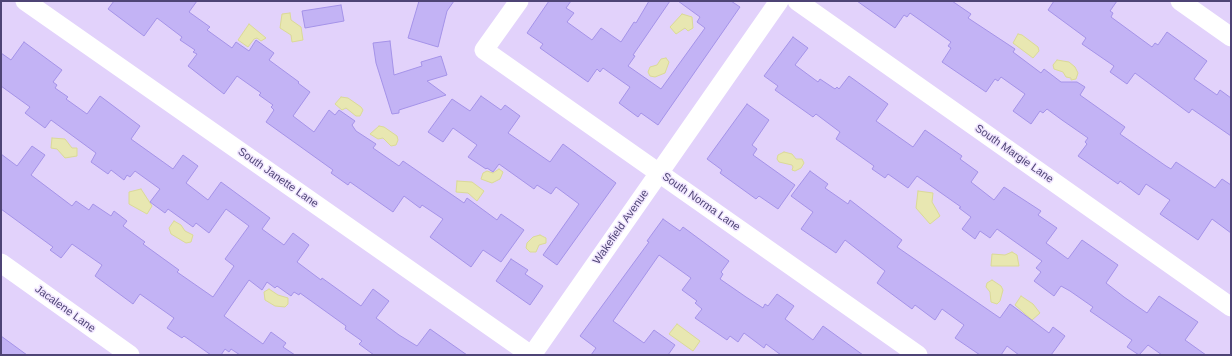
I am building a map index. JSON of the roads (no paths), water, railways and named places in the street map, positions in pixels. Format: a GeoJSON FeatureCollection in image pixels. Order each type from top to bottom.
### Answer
{"type":"FeatureCollection","features":[{"type":"Feature","properties":{"kind":"street","name":"South Janette Lane"},"geometry":{"type":"LineString","coordinates":[[25,1],[531,355]]}},
{"type":"Feature","properties":{"kind":"street","name":"South Norma Lane"},"geometry":{"type":"LineString","coordinates":[[519,1],[484,50],[918,355]]}},
{"type":"Feature","properties":{"kind":"street","name":"Wakefield Avenue"},"geometry":{"type":"LineString","coordinates":[[531,355],[779,1]]}},
{"type":"Feature","properties":{"kind":"street","name":"South Margie Lane"},"geometry":{"type":"LineString","coordinates":[[797,1],[1231,307]]}},
{"type":"Feature","properties":{"kind":"street"},"geometry":{"type":"LineString","coordinates":[[1180,1],[1231,37]]}},
{"type":"Feature","properties":{"kind":"street","name":"Jacalene Lane"},"geometry":{"type":"LineString","coordinates":[[1,263],[130,355]]}}]}
